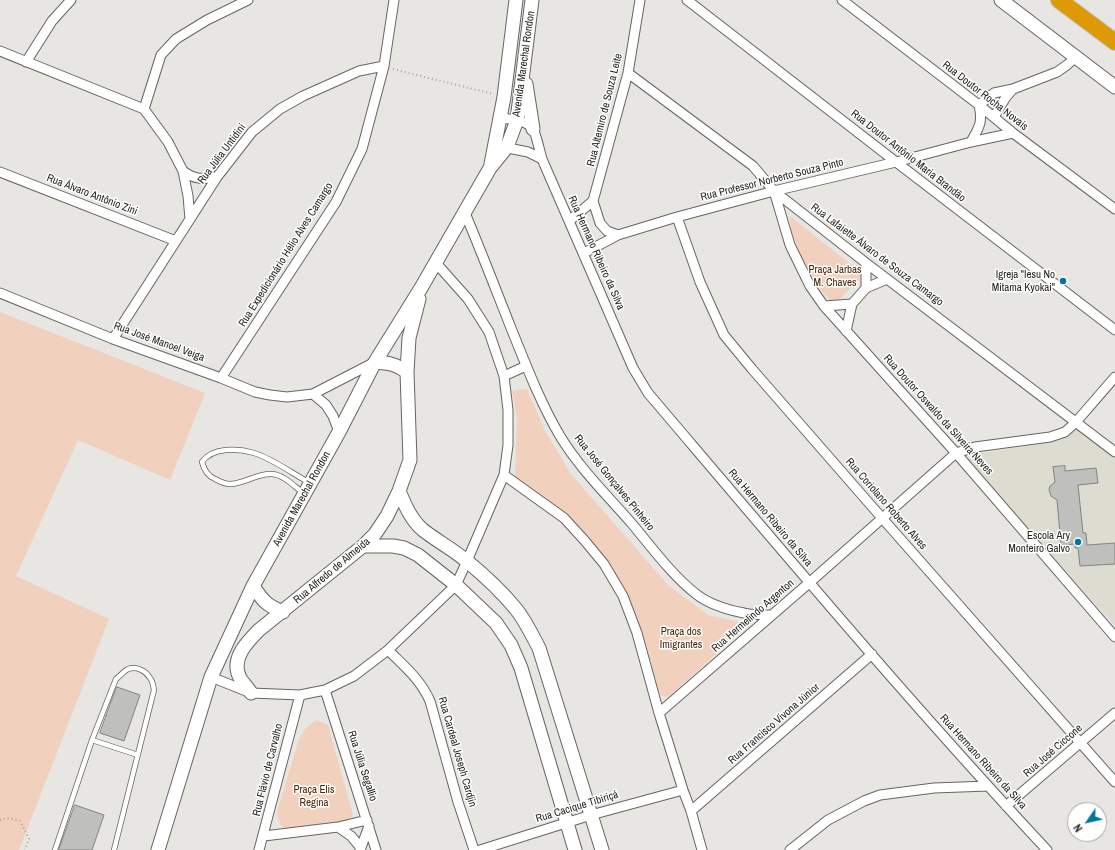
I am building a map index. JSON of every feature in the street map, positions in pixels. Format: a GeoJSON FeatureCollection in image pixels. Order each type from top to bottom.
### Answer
{"type":"FeatureCollection","features":[{"type":"Feature","properties":{"kind":"highway"},"geometry":{"type":"LineString","coordinates":[[1059,0],[1115,42]]}},
{"type":"Feature","properties":{"kind":"street"},"geometry":{"type":"LineString","coordinates":[[26,62],[52,21],[71,0]]}},
{"type":"Feature","properties":{"kind":"street"},"geometry":{"type":"LineString","coordinates":[[144,109],[162,55],[176,39],[207,20],[248,0]]}},
{"type":"Feature","properties":{"kind":"street","name":"Rua Expedicionário Hélio Alves Camargo"},"geometry":{"type":"LineString","coordinates":[[221,378],[336,202],[362,149],[384,66],[394,0]]}},
{"type":"Feature","properties":{"kind":"street","name":"Avenida Marechal Rondon"},"geometry":{"type":"LineString","coordinates":[[501,147],[501,118],[516,0]]}},
{"type":"Feature","properties":{"kind":"street","name":"Avenida Marechal Rondon"},"geometry":{"type":"LineString","coordinates":[[158,850],[214,672],[253,586],[340,432],[375,362],[436,263],[517,120],[532,0]]}},
{"type":"Feature","properties":{"kind":"street","name":"Rua Altemiro de Souza Leite"},"geometry":{"type":"LineString","coordinates":[[593,201],[628,73],[640,0]]}},
{"type":"Feature","properties":{"kind":"street","name":"Rua Doutor Antônio Maria Brandão"},"geometry":{"type":"LineString","coordinates":[[687,0],[1115,330]]}},
{"type":"Feature","properties":{"kind":"street","name":"Rua Doutor Rocha Novais"},"geometry":{"type":"LineString","coordinates":[[842,0],[979,105],[1013,133],[1115,209]]}},
{"type":"Feature","properties":{"kind":"street"},"geometry":{"type":"LineString","coordinates":[[1001,0],[1115,86]]}},
{"type":"Feature","properties":{"kind":"street"},"geometry":{"type":"LineString","coordinates":[[514,23],[530,24]]}},
{"type":"Feature","properties":{"kind":"street"},"geometry":{"type":"LineString","coordinates":[[0,51],[144,109],[168,142],[182,171],[188,196],[190,219]]}},
{"type":"Feature","properties":{"kind":"street"},"geometry":{"type":"LineString","coordinates":[[971,142],[979,127],[981,116],[979,105],[994,93],[1013,89],[1057,72],[1076,56]]}},
{"type":"Feature","properties":{"kind":"street","name":"Rua Júlia Untidini"},"geometry":{"type":"LineString","coordinates":[[113,339],[217,177],[252,132],[280,109],[303,96],[359,71],[384,66]]}},
{"type":"Feature","properties":{"kind":"street"},"geometry":{"type":"LineString","coordinates":[[524,69],[533,129]]}},
{"type":"Feature","properties":{"kind":"street","name":"Rua Lafaiette Álvaro de Souza Camargo"},"geometry":{"type":"LineString","coordinates":[[628,73],[753,166],[774,191],[866,263],[1115,452]]}},
{"type":"Feature","properties":{"kind":"street"},"geometry":{"type":"LineString","coordinates":[[994,117],[1006,97],[1013,89]]}},
{"type":"Feature","properties":{"kind":"street"},"geometry":{"type":"LineString","coordinates":[[501,118],[517,120],[527,124],[533,129]]}},
{"type":"Feature","properties":{"kind":"street","name":"Rua Hermano Ribeiro da Silva"},"geometry":{"type":"LineString","coordinates":[[533,129],[542,159],[569,222],[584,253],[633,368],[648,393],[809,583],[988,786],[1047,850]]}},
{"type":"Feature","properties":{"kind":"street","name":"Rua Professor Norberto Souza Pinto"},"geometry":{"type":"LineString","coordinates":[[584,253],[618,235],[677,217],[774,191],[1013,133]]}},
{"type":"Feature","properties":{"kind":"street"},"geometry":{"type":"LineString","coordinates":[[501,147],[528,152],[542,159]]}},
{"type":"Feature","properties":{"kind":"street"},"geometry":{"type":"LineString","coordinates":[[182,171],[191,177],[203,179],[217,177]]}},
{"type":"Feature","properties":{"kind":"street","name":"Rua Álvaro Antônio Zini"},"geometry":{"type":"LineString","coordinates":[[0,172],[176,240]]}},
{"type":"Feature","properties":{"kind":"street","name":"Rua Doutor Oswaldo da Silveira Neves"},"geometry":{"type":"LineString","coordinates":[[774,191],[790,245],[810,286],[824,306],[956,453],[1115,637]]}},
{"type":"Feature","properties":{"kind":"street"},"geometry":{"type":"LineString","coordinates":[[569,222],[593,201],[600,223],[607,231],[618,235]]}},
{"type":"Feature","properties":{"kind":"street","name":"Rua José Gonçalves Pinheiro"},"geometry":{"type":"LineString","coordinates":[[465,213],[545,410],[573,455],[604,493],[681,580],[697,595],[720,607],[745,614],[771,615]]}},
{"type":"Feature","properties":{"kind":"street","name":"Rua Coriolano Roberto Alves"},"geometry":{"type":"LineString","coordinates":[[677,217],[700,282],[724,335],[882,518],[1115,782]]}},
{"type":"Feature","properties":{"kind":"street"},"geometry":{"type":"LineString","coordinates":[[214,672],[226,682],[252,693],[300,695],[325,690],[354,676],[388,650],[456,585],[504,475],[508,445],[508,410],[504,376],[489,332],[468,300],[436,263]]}},
{"type":"Feature","properties":{"kind":"street"},"geometry":{"type":"LineString","coordinates":[[866,263],[866,288]]}},
{"type":"Feature","properties":{"kind":"street"},"geometry":{"type":"LineString","coordinates":[[846,331],[852,304],[866,288],[887,279]]}},
{"type":"Feature","properties":{"kind":"street","name":"Rua Alfredo de Almeida"},"geometry":{"type":"LineString","coordinates":[[252,693],[240,679],[237,672],[236,666],[238,658],[243,649],[259,630],[363,546],[375,534],[387,516],[399,491],[410,460],[407,372],[409,338],[421,288]]}},
{"type":"Feature","properties":{"kind":"street","name":"Rua José Manoel Veiga"},"geometry":{"type":"LineString","coordinates":[[0,293],[113,339],[221,378],[255,392],[270,395],[287,397],[313,394],[375,362]]}},
{"type":"Feature","properties":{"kind":"street"},"geometry":{"type":"LineString","coordinates":[[824,306],[852,304]]}},
{"type":"Feature","properties":{"kind":"street"},"geometry":{"type":"LineString","coordinates":[[375,362],[389,362],[399,366],[407,372]]}},
{"type":"Feature","properties":{"kind":"street"},"geometry":{"type":"LineString","coordinates":[[504,376],[526,366]]}},
{"type":"Feature","properties":{"kind":"street","name":"Rua Hermelindo Argenton"},"geometry":{"type":"LineString","coordinates":[[659,713],[956,453],[975,447],[1050,437],[1065,432],[1076,422],[1115,377]]}},
{"type":"Feature","properties":{"kind":"street"},"geometry":{"type":"LineString","coordinates":[[313,394],[326,405],[340,432]]}},
{"type":"Feature","properties":{"kind":"street"},"geometry":{"type":"LineString","coordinates":[[504,475],[564,518],[604,564],[623,596],[637,633],[659,713],[702,850]]}},
{"type":"Feature","properties":{"kind":"street"},"geometry":{"type":"LineString","coordinates":[[399,491],[411,516],[422,529],[467,561],[492,584],[516,609],[530,631],[539,648],[602,850]]}},
{"type":"Feature","properties":{"kind":"street"},"geometry":{"type":"LineString","coordinates":[[363,546],[393,546],[404,548],[418,555],[456,585],[496,623],[511,645],[521,668],[575,850]]}},
{"type":"Feature","properties":{"kind":"street"},"geometry":{"type":"LineString","coordinates":[[253,586],[262,600],[272,608],[283,612]]}},
{"type":"Feature","properties":{"kind":"street","name":"Rua Cardeal Joseph Cardjin"},"geometry":{"type":"LineString","coordinates":[[388,650],[425,689],[430,701],[458,802],[474,850]]}},
{"type":"Feature","properties":{"kind":"street","name":"Rua Francisco Vivona Júnior"},"geometry":{"type":"LineString","coordinates":[[691,811],[872,654]]}},
{"type":"Feature","properties":{"kind":"street","name":"Rua Júlia Segallio"},"geometry":{"type":"LineString","coordinates":[[325,690],[376,850]]}},
{"type":"Feature","properties":{"kind":"street","name":"Rua Flávio de Carvalho"},"geometry":{"type":"LineString","coordinates":[[259,850],[264,836],[300,695]]}},
{"type":"Feature","properties":{"kind":"street","name":"Rua José Ciccone"},"geometry":{"type":"LineString","coordinates":[[1006,806],[1115,713]]}},
{"type":"Feature","properties":{"kind":"street"},"geometry":{"type":"LineString","coordinates":[[790,850],[828,820],[864,801],[880,795],[934,788],[988,786]]}},
{"type":"Feature","properties":{"kind":"street","name":"Rua Cacique Tibiriçá"},"geometry":{"type":"LineString","coordinates":[[480,850],[567,822],[683,790]]}},
{"type":"Feature","properties":{"kind":"street"},"geometry":{"type":"LineString","coordinates":[[264,836],[368,823],[361,849]]}},
{"type":"Feature","properties":{"kind":"street"},"geometry":{"type":"LineString","coordinates":[[338,827],[351,836],[361,849]]}},
{"type":"Feature","properties":{"kind":"lane"},"geometry":{"type":"LineString","coordinates":[[220,450],[239,450],[254,453],[269,460],[308,489],[281,476],[271,474],[230,484],[213,478],[207,474],[203,468],[202,462],[210,454],[220,450]]}},
{"type":"Feature","properties":{"kind":"lane"},"geometry":{"type":"LineString","coordinates":[[55,850],[92,740],[116,679],[129,669],[137,669],[145,671],[151,679],[154,690],[114,850]]}},
{"type":"Feature","properties":{"kind":"lane"},"geometry":{"type":"LineString","coordinates":[[92,740],[138,755]]}},
{"type":"Feature","properties":{"kind":"path"},"geometry":{"type":"LineString","coordinates":[[384,66],[504,97]]}},
{"type":"Feature","properties":{"kind":"path"},"geometry":{"type":"LineString","coordinates":[[0,820],[7,818],[20,821],[29,839],[25,850]]}},
{"type":"Feature","properties":{"kind":"shaded area","name":"Escola Ary Monteiro Galvo"},"geometry":{"type":"Polygon","coordinates":[[[1077,427],[1115,457],[1115,626],[967,459],[974,454],[1048,443],[1066,437],[1077,427]]]}},
{"type":"Feature","properties":{"kind":"green space","name":"Praça Jarbas M. Chaves"},"geometry":{"type":"Polygon","coordinates":[[[790,216],[864,275],[834,305],[820,289],[799,253],[791,229],[790,216]]]}},
{"type":"Feature","properties":{"kind":"green space"},"geometry":{"type":"Polygon","coordinates":[[[0,312],[205,393],[170,480],[78,440],[16,576],[109,619],[19,850],[0,850],[0,312]]]}},
{"type":"Feature","properties":{"kind":"green space","name":"Praça dos Imigrantes"},"geometry":{"type":"Polygon","coordinates":[[[527,389],[545,431],[571,474],[668,585],[708,615],[750,624],[668,697],[660,695],[647,647],[633,606],[616,576],[597,549],[515,481],[517,417],[512,391],[527,389]]]}},
{"type":"Feature","properties":{"kind":"green space","name":"Praça Elis Regina"},"geometry":{"type":"Polygon","coordinates":[[[316,720],[328,725],[353,815],[346,824],[290,831],[280,824],[277,812],[299,739],[306,728],[316,720]]]}},
{"type":"Feature","properties":{"kind":"building"},"geometry":{"type":"Polygon","coordinates":[[[1065,466],[1065,471],[1096,468],[1098,483],[1078,485],[1083,533],[1086,533],[1087,545],[1115,543],[1115,564],[1080,566],[1078,548],[1075,548],[1075,544],[1061,545],[1057,500],[1051,496],[1049,490],[1050,486],[1055,482],[1053,467],[1065,466]]]}},
{"type":"Feature","properties":{"kind":"building"},"geometry":{"type":"Polygon","coordinates":[[[117,687],[140,695],[124,741],[100,733],[117,687]]]}},
{"type":"Feature","properties":{"kind":"building"},"geometry":{"type":"Polygon","coordinates":[[[75,805],[104,815],[92,850],[59,850],[75,805]]]}},
{"type":"Feature","properties":{"kind":"place","name":"Igreja \"Iesu No Mitama Kyokai\""},"geometry":{"type":"Point","coordinates":[1063,281]}},
{"type":"Feature","properties":{"kind":"place","name":"Escola Ary Monteiro Galvo"},"geometry":{"type":"Point","coordinates":[1078,542]}}]}
